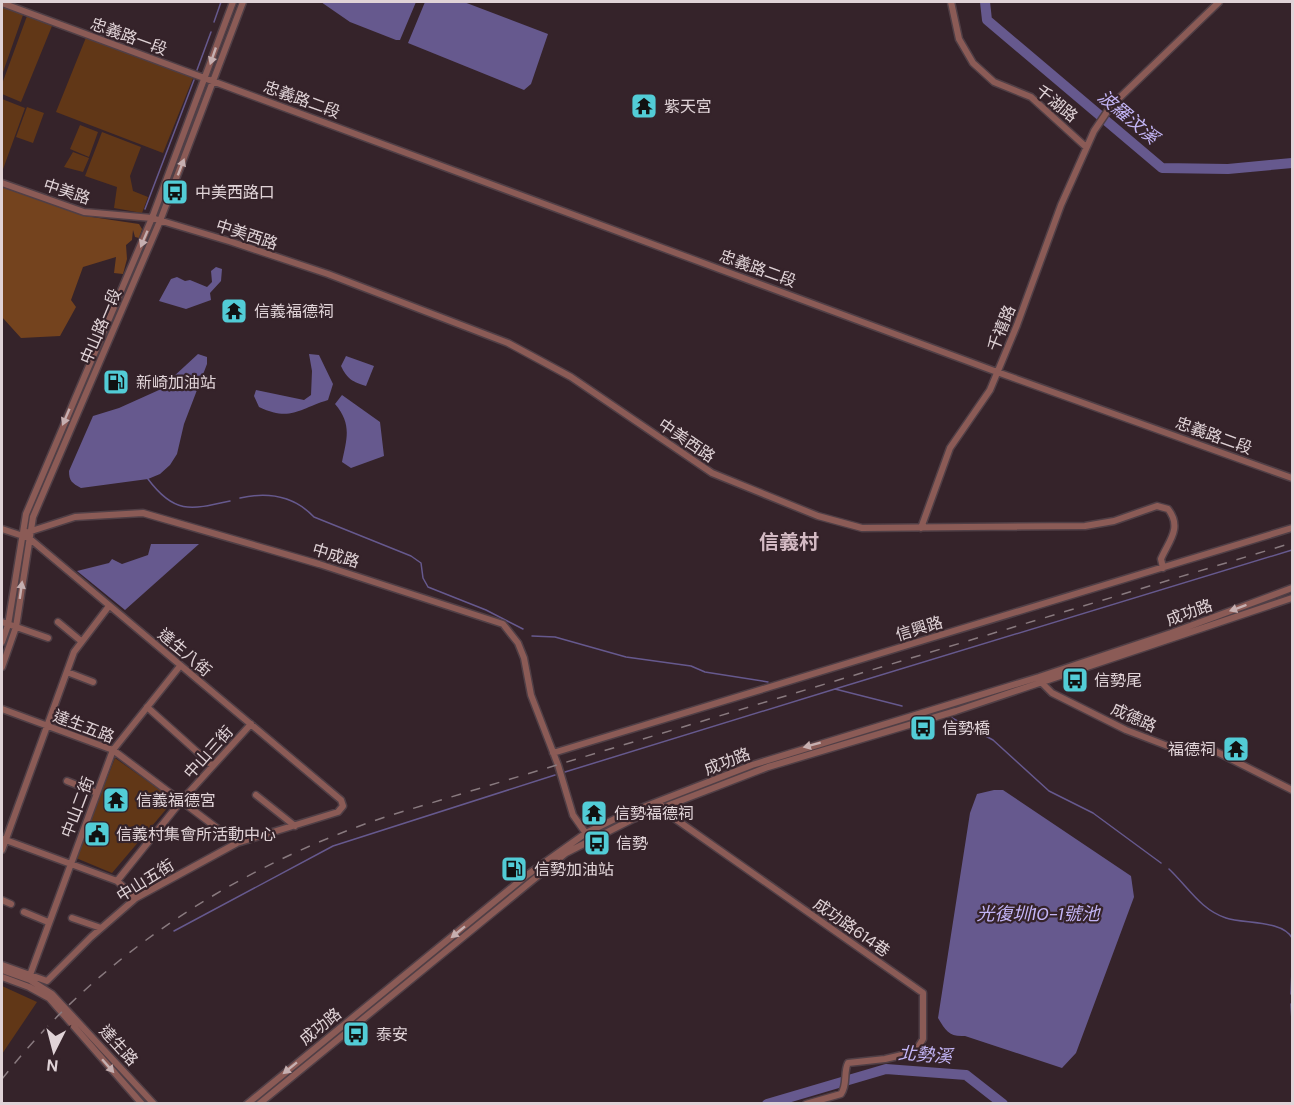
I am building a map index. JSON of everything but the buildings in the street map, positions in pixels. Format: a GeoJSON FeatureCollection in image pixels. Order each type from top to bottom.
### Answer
{"type":"FeatureCollection","features":[{"type":"Feature","properties":{"kind":"street","name":"中山路一段"},"geometry":{"type":"LineString","coordinates":[[2,667],[16,627],[33,517],[95,371],[233,2]]}},
{"type":"Feature","properties":{"kind":"street","name":"中山路一段"},"geometry":{"type":"LineString","coordinates":[[2,642],[26,514],[88,368],[160,221],[243,2]]}},
{"type":"Feature","properties":{"kind":"street","name":"千湖路"},"geometry":{"type":"LineString","coordinates":[[951,2],[959,39],[974,63],[994,82],[1031,97],[1086,147]]}},
{"type":"Feature","properties":{"kind":"street","name":"千禧路"},"geometry":{"type":"LineString","coordinates":[[921,528],[950,448],[990,390],[1060,205],[1094,131],[1111,106],[1219,2]]}},
{"type":"Feature","properties":{"kind":"street","name":"忠義路一段"},"geometry":{"type":"LineString","coordinates":[[2,3],[214,81]]}},
{"type":"Feature","properties":{"kind":"street","name":"忠義路二段"},"geometry":{"type":"LineString","coordinates":[[214,81],[997,372],[1293,478]]}},
{"type":"Feature","properties":{"kind":"street","name":"中美路"},"geometry":{"type":"LineString","coordinates":[[2,183],[84,212],[152,218],[160,221]]}},
{"type":"Feature","properties":{"kind":"street","name":"中美西路"},"geometry":{"type":"LineString","coordinates":[[160,221],[328,274],[508,343],[571,377],[712,473],[770,498],[862,528],[1085,526],[1114,521],[1157,506],[1168,509],[1173,523],[1173,538],[1161,559],[1163,568]]}},
{"type":"Feature","properties":{"kind":"street"},"geometry":{"type":"LineString","coordinates":[[88,368],[95,371]]}},
{"type":"Feature","properties":{"kind":"street","name":"中成路"},"geometry":{"type":"LineString","coordinates":[[29,534],[75,516],[143,513],[319,564],[491,618],[503,624],[518,643],[527,670],[531,695],[573,815],[587,836]]}},
{"type":"Feature","properties":{"kind":"street","name":"信興路"},"geometry":{"type":"LineString","coordinates":[[553,753],[1293,528]]}},
{"type":"Feature","properties":{"kind":"street","name":"達生八街"},"geometry":{"type":"LineString","coordinates":[[2,529],[29,534],[109,606],[341,800],[343,806]]}},
{"type":"Feature","properties":{"kind":"street","name":"成功路"},"geometry":{"type":"LineString","coordinates":[[1040,680],[1293,588]]}},
{"type":"Feature","properties":{"kind":"street","name":"成功路"},"geometry":{"type":"LineString","coordinates":[[247,1104],[276,1085],[587,836],[661,805],[768,767],[1293,598]]}},
{"type":"Feature","properties":{"kind":"street"},"geometry":{"type":"LineString","coordinates":[[2,850],[3,839],[67,672],[81,641],[109,606]]}},
{"type":"Feature","properties":{"kind":"street"},"geometry":{"type":"LineString","coordinates":[[58,622],[81,641]]}},
{"type":"Feature","properties":{"kind":"street"},"geometry":{"type":"LineString","coordinates":[[5,623],[48,638]]}},
{"type":"Feature","properties":{"kind":"street","name":"中山二街"},"geometry":{"type":"LineString","coordinates":[[30,975],[113,750],[180,666]]}},
{"type":"Feature","properties":{"kind":"street"},"geometry":{"type":"LineString","coordinates":[[67,672],[93,682]]}},
{"type":"Feature","properties":{"kind":"street","name":"成德路"},"geometry":{"type":"LineString","coordinates":[[1040,680],[1052,693],[1126,730],[1186,753],[1215,751],[1293,790]]}},
{"type":"Feature","properties":{"kind":"street"},"geometry":{"type":"LineString","coordinates":[[147,707],[213,766]]}},
{"type":"Feature","properties":{"kind":"street","name":"達生五路"},"geometry":{"type":"LineString","coordinates":[[2,709],[113,750],[237,843]]}},
{"type":"Feature","properties":{"kind":"street","name":"中山三街"},"geometry":{"type":"LineString","coordinates":[[117,881],[182,800],[250,724]]}},
{"type":"Feature","properties":{"kind":"street"},"geometry":{"type":"LineString","coordinates":[[67,781],[97,793]]}},
{"type":"Feature","properties":{"kind":"street"},"geometry":{"type":"LineString","coordinates":[[256,795],[295,825]]}},
{"type":"Feature","properties":{"kind":"street","name":"成功路614巷"},"geometry":{"type":"LineString","coordinates":[[661,805],[923,993],[922,1039],[915,1052],[885,1059],[848,1063],[846,1083],[841,1094],[806,1104]]}},
{"type":"Feature","properties":{"kind":"street","name":"中山五街"},"geometry":{"type":"LineString","coordinates":[[30,975],[47,981],[101,928],[136,898],[237,843],[338,812],[343,806]]}},
{"type":"Feature","properties":{"kind":"street"},"geometry":{"type":"LineString","coordinates":[[3,839],[117,881],[136,898]]}},
{"type":"Feature","properties":{"kind":"street"},"geometry":{"type":"LineString","coordinates":[[2,900],[11,904]]}},
{"type":"Feature","properties":{"kind":"street"},"geometry":{"type":"LineString","coordinates":[[24,912],[48,922]]}},
{"type":"Feature","properties":{"kind":"street"},"geometry":{"type":"LineString","coordinates":[[72,918],[101,928]]}},
{"type":"Feature","properties":{"kind":"street"},"geometry":{"type":"LineString","coordinates":[[2,965],[30,975]]}},
{"type":"Feature","properties":{"kind":"street","name":"達生路"},"geometry":{"type":"LineString","coordinates":[[2,970],[30,980],[52,994],[154,1104]]}},
{"type":"Feature","properties":{"kind":"street","name":"達生路"},"geometry":{"type":"LineString","coordinates":[[2,977],[38,990],[49,998],[142,1104]]}},
{"type":"Feature","properties":{"kind":"street","name":"成功路"},"geometry":{"type":"LineString","coordinates":[[259,1104],[276,1085]]}},
{"type":"Feature","properties":{"kind":"shaded area"},"geometry":{"type":"Polygon","coordinates":[[[3,7],[23,15],[2,75],[2,10],[3,7]]]}},
{"type":"Feature","properties":{"kind":"shaded area"},"geometry":{"type":"Polygon","coordinates":[[[27,16],[52,26],[21,102],[2,94],[2,84],[27,16]]]}},
{"type":"Feature","properties":{"kind":"shaded area"},"geometry":{"type":"Polygon","coordinates":[[[87,35],[193,78],[163,153],[56,112],[87,35]]]}},
{"type":"Feature","properties":{"kind":"shaded area"},"geometry":{"type":"Polygon","coordinates":[[[2,99],[25,108],[2,172],[2,99]]]}},
{"type":"Feature","properties":{"kind":"shaded area"},"geometry":{"type":"Polygon","coordinates":[[[27,107],[44,113],[33,143],[16,137],[27,107]]]}},
{"type":"Feature","properties":{"kind":"shaded area"},"geometry":{"type":"Polygon","coordinates":[[[80,125],[98,132],[89,157],[70,149],[80,125]]]}},
{"type":"Feature","properties":{"kind":"shaded area"},"geometry":{"type":"Polygon","coordinates":[[[102,132],[141,147],[130,176],[133,191],[148,197],[142,213],[114,208],[117,187],[85,176],[102,132]]]}},
{"type":"Feature","properties":{"kind":"shaded area"},"geometry":{"type":"Polygon","coordinates":[[[73,152],[89,158],[83,172],[64,167],[73,152]]]}},
{"type":"Feature","properties":{"kind":"shaded area"},"geometry":{"type":"Polygon","coordinates":[[[2,187],[85,216],[139,224],[142,229],[139,238],[135,237],[133,230],[132,240],[126,245],[127,259],[123,274],[114,273],[116,257],[83,267],[71,300],[76,307],[60,336],[21,338],[2,317],[2,187]]]}},
{"type":"Feature","properties":{"kind":"shaded area"},"geometry":{"type":"Polygon","coordinates":[[[115,758],[174,800],[112,873],[76,858],[115,758]]]}},
{"type":"Feature","properties":{"kind":"shaded area"},"geometry":{"type":"Polygon","coordinates":[[[2,986],[37,1002],[2,1054],[2,986]]]}},
{"type":"Feature","properties":{"kind":"water"},"geometry":{"type":"Polygon","coordinates":[[[321,2],[416,2],[400,40],[396,40],[350,22],[321,2]]]}},
{"type":"Feature","properties":{"kind":"water"},"geometry":{"type":"Polygon","coordinates":[[[425,2],[464,2],[548,34],[531,84],[524,90],[408,43],[425,2]]]}},
{"type":"Feature","properties":{"kind":"water"},"geometry":{"type":"Polygon","coordinates":[[[216,267],[222,269],[221,281],[210,293],[211,300],[186,309],[159,301],[171,279],[177,277],[207,287],[212,282],[211,271],[216,267]]]}},
{"type":"Feature","properties":{"kind":"water"},"geometry":{"type":"Polygon","coordinates":[[[198,354],[207,357],[207,364],[184,424],[177,454],[170,465],[160,474],[148,479],[81,488],[73,483],[69,471],[93,416],[119,408],[159,390],[198,354]]]}},
{"type":"Feature","properties":{"kind":"water"},"geometry":{"type":"Polygon","coordinates":[[[309,354],[319,355],[333,384],[328,400],[287,414],[259,407],[254,396],[256,390],[304,400],[311,395],[312,371],[309,354]]]}},
{"type":"Feature","properties":{"kind":"water"},"geometry":{"type":"Polygon","coordinates":[[[346,356],[374,366],[366,386],[354,381],[346,374],[341,366],[346,356]]]}},
{"type":"Feature","properties":{"kind":"water"},"geometry":{"type":"Polygon","coordinates":[[[342,395],[380,422],[384,456],[351,468],[342,462],[347,432],[344,418],[335,404],[342,395]]]}},
{"type":"Feature","properties":{"kind":"water"},"geometry":{"type":"Polygon","coordinates":[[[151,544],[199,544],[125,610],[77,571],[109,563],[112,559],[122,564],[148,555],[151,544]]]}},
{"type":"Feature","properties":{"kind":"water","name":"光復圳10-1號池"},"geometry":{"type":"Polygon","coordinates":[[[1003,790],[1131,876],[1134,897],[1076,1053],[1062,1068],[965,1036],[952,1034],[946,1030],[938,1018],[970,813],[977,794],[1003,790]]]}},
{"type":"Feature","properties":{"kind":"waterway"},"geometry":{"type":"LineString","coordinates":[[214,22],[221,2]]}},
{"type":"Feature","properties":{"kind":"waterway","name":"波羅汶溪"},"geometry":{"type":"LineString","coordinates":[[985,2],[987,20],[1162,168],[1228,169],[1292,163]]}},
{"type":"Feature","properties":{"kind":"waterway"},"geometry":{"type":"LineString","coordinates":[[197,70],[211,32]]}},
{"type":"Feature","properties":{"kind":"waterway"},"geometry":{"type":"LineString","coordinates":[[145,209],[194,80]]}},
{"type":"Feature","properties":{"kind":"waterway"},"geometry":{"type":"LineString","coordinates":[[148,479],[157,490],[175,504],[193,507],[230,501]]}},
{"type":"Feature","properties":{"kind":"waterway"},"geometry":{"type":"LineString","coordinates":[[240,498],[260,495],[289,500],[314,517],[411,556],[421,563],[423,578],[428,587],[486,610],[523,629]]}},
{"type":"Feature","properties":{"kind":"waterway"},"geometry":{"type":"LineString","coordinates":[[835,689],[1292,550]]}},
{"type":"Feature","properties":{"kind":"waterway"},"geometry":{"type":"LineString","coordinates":[[532,636],[555,637],[626,657],[691,666],[705,672],[768,682]]}},
{"type":"Feature","properties":{"kind":"waterway"},"geometry":{"type":"LineString","coordinates":[[565,772],[835,689],[902,706]]}},
{"type":"Feature","properties":{"kind":"waterway"},"geometry":{"type":"LineString","coordinates":[[952,718],[993,740],[1049,791],[1093,813],[1161,863]]}},
{"type":"Feature","properties":{"kind":"waterway"},"geometry":{"type":"LineString","coordinates":[[174,931],[333,846],[555,775]]}},
{"type":"Feature","properties":{"kind":"waterway"},"geometry":{"type":"LineString","coordinates":[[1169,869],[1202,904],[1217,914],[1234,920],[1271,925],[1287,932],[1292,938]]}},
{"type":"Feature","properties":{"kind":"waterway"},"geometry":{"type":"LineString","coordinates":[[1291,994],[1292,970]]}},
{"type":"Feature","properties":{"kind":"waterway"},"geometry":{"type":"LineString","coordinates":[[1291,1004],[1292,1021]]}},
{"type":"Feature","properties":{"kind":"waterway","name":"北勢溪"},"geometry":{"type":"LineString","coordinates":[[767,1104],[886,1069],[966,1075],[1003,1104]]}},
{"type":"Feature","properties":{"kind":"railway"},"geometry":{"type":"LineString","coordinates":[[2,1079],[41,1034],[83,992],[128,954],[176,919],[226,888],[332,837],[388,816],[1292,543]]}},
{"type":"Feature","properties":{"kind":"place","name":"紫天宮"},"geometry":{"type":"Point","coordinates":[644,106]}},
{"type":"Feature","properties":{"kind":"place","name":"中美西路口"},"geometry":{"type":"Point","coordinates":[175,192]}},
{"type":"Feature","properties":{"kind":"place","name":"信義福德祠"},"geometry":{"type":"Point","coordinates":[234,311]}},
{"type":"Feature","properties":{"kind":"place","name":"新崎加油站"},"geometry":{"type":"Point","coordinates":[116,382]}},
{"type":"Feature","properties":{"kind":"place","name":"信勢尾"},"geometry":{"type":"Point","coordinates":[1075,680]}},
{"type":"Feature","properties":{"kind":"place","name":"信勢橋"},"geometry":{"type":"Point","coordinates":[923,728]}},
{"type":"Feature","properties":{"kind":"place","name":"福德祠"},"geometry":{"type":"Point","coordinates":[1236,749]}},
{"type":"Feature","properties":{"kind":"place","name":"信義福德宮"},"geometry":{"type":"Point","coordinates":[116,800]}},
{"type":"Feature","properties":{"kind":"place","name":"信勢福德祠"},"geometry":{"type":"Point","coordinates":[594,813]}},
{"type":"Feature","properties":{"kind":"place","name":"信義村集會所活動中心"},"geometry":{"type":"Point","coordinates":[97,834]}},
{"type":"Feature","properties":{"kind":"place","name":"信勢"},"geometry":{"type":"Point","coordinates":[597,843]}},
{"type":"Feature","properties":{"kind":"place","name":"信勢加油站"},"geometry":{"type":"Point","coordinates":[514,869]}},
{"type":"Feature","properties":{"kind":"place","name":"泰安"},"geometry":{"type":"Point","coordinates":[356,1034]}},
{"type":"Feature","properties":{"kind":"district","name":"信義村"},"geometry":{"type":"Point","coordinates":[789,542]}}]}
